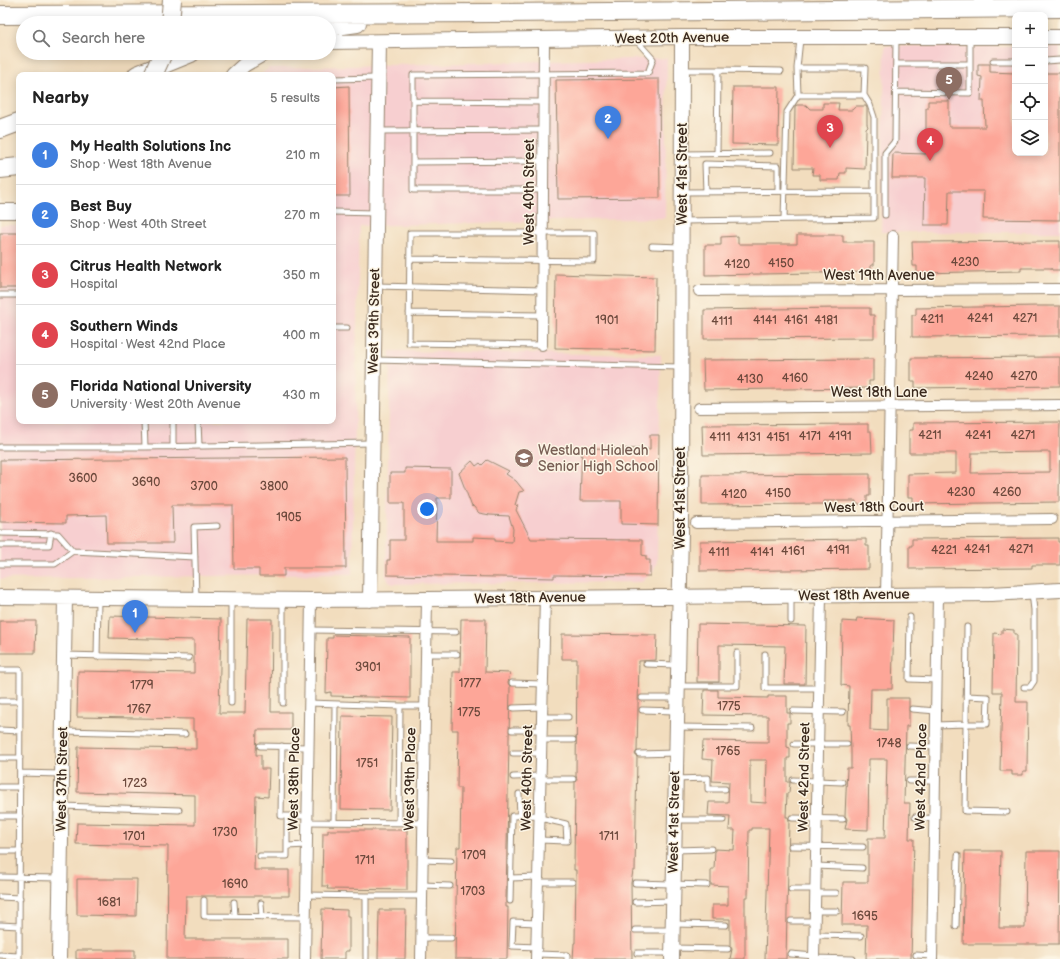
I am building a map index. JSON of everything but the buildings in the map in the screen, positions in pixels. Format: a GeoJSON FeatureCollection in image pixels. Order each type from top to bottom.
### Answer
{"type":"FeatureCollection","features":[{"type":"Feature","properties":{"kind":"highway"},"geometry":{"type":"LineString","coordinates":[[171,16],[172,0]]}},
{"type":"Feature","properties":{"kind":"highway"},"geometry":{"type":"LineString","coordinates":[[0,15],[1060,8]]}},
{"type":"Feature","properties":{"kind":"highway"},"geometry":{"type":"LineString","coordinates":[[336,26],[462,13]]}},
{"type":"Feature","properties":{"kind":"highway"},"geometry":{"type":"LineString","coordinates":[[154,72],[160,60]]}},
{"type":"Feature","properties":{"kind":"highway"},"geometry":{"type":"LineString","coordinates":[[144,72],[174,60]]}},
{"type":"Feature","properties":{"kind":"highway"},"geometry":{"type":"LineString","coordinates":[[0,130],[16,123]]}},
{"type":"Feature","properties":{"kind":"highway"},"geometry":{"type":"LineString","coordinates":[[0,170],[16,167]]}},
{"type":"Feature","properties":{"kind":"street","name":"West 20th Avenue"},"geometry":{"type":"LineString","coordinates":[[336,42],[682,37],[1012,37]]}},
{"type":"Feature","properties":{"kind":"street","name":"West 41st Street"},"geometry":{"type":"LineString","coordinates":[[672,953],[679,596],[682,37]]}},
{"type":"Feature","properties":{"kind":"street"},"geometry":{"type":"LineString","coordinates":[[1048,37],[1060,37]]}},
{"type":"Feature","properties":{"kind":"street","name":"West 40th Street"},"geometry":{"type":"LineString","coordinates":[[542,345],[544,40]]}},
{"type":"Feature","properties":{"kind":"street","name":"West 39th Street"},"geometry":{"type":"LineString","coordinates":[[370,600],[379,42]]}},
{"type":"Feature","properties":{"kind":"street"},"geometry":{"type":"LineString","coordinates":[[236,72],[253,60]]}},
{"type":"Feature","properties":{"kind":"street"},"geometry":{"type":"LineString","coordinates":[[0,211],[16,211]]}},
{"type":"Feature","properties":{"kind":"street"},"geometry":{"type":"LineString","coordinates":[[886,595],[893,236]]}},
{"type":"Feature","properties":{"kind":"street","name":"West 19th Avenue"},"geometry":{"type":"LineString","coordinates":[[699,291],[892,288],[1060,289]]}},
{"type":"Feature","properties":{"kind":"street","name":"West 18th Lane"},"geometry":{"type":"LineString","coordinates":[[698,408],[1060,405]]}},
{"type":"Feature","properties":{"kind":"street","name":"West 18th Court"},"geometry":{"type":"LineString","coordinates":[[696,523],[1052,519]]}},
{"type":"Feature","properties":{"kind":"street","name":"West 18th Avenue"},"geometry":{"type":"LineString","coordinates":[[0,597],[98,599],[370,600],[679,596],[938,595],[1060,590]]}},
{"type":"Feature","properties":{"kind":"street","name":"West 42nd Place"},"geometry":{"type":"LineString","coordinates":[[932,957],[938,595]]}},
{"type":"Feature","properties":{"kind":"street","name":"West 42nd Street"},"geometry":{"type":"LineString","coordinates":[[814,958],[821,596]]}},
{"type":"Feature","properties":{"kind":"street","name":"West 37th Street"},"geometry":{"type":"LineString","coordinates":[[59,959],[65,598]]}},
{"type":"Feature","properties":{"kind":"street","name":"West 40th Street"},"geometry":{"type":"LineString","coordinates":[[537,953],[544,598]]}},
{"type":"Feature","properties":{"kind":"street","name":"West 39th Place"},"geometry":{"type":"LineString","coordinates":[[421,959],[427,599]]}},
{"type":"Feature","properties":{"kind":"street","name":"West 38th Place"},"geometry":{"type":"LineString","coordinates":[[305,959],[311,600]]}},
{"type":"Feature","properties":{"kind":"lane"},"geometry":{"type":"LineString","coordinates":[[784,219],[788,112],[798,95],[797,68],[800,37]]}},
{"type":"Feature","properties":{"kind":"lane"},"geometry":{"type":"LineString","coordinates":[[885,215],[886,153],[895,141],[896,37]]}},
{"type":"Feature","properties":{"kind":"lane"},"geometry":{"type":"LineString","coordinates":[[896,92],[970,93],[970,37]]}},
{"type":"Feature","properties":{"kind":"lane"},"geometry":{"type":"LineString","coordinates":[[544,190],[413,190],[413,75],[648,73],[653,59],[634,38]]}},
{"type":"Feature","properties":{"kind":"lane"},"geometry":{"type":"LineString","coordinates":[[1048,60],[1060,60]]}},
{"type":"Feature","properties":{"kind":"lane"},"geometry":{"type":"LineString","coordinates":[[993,61],[1012,61]]}},
{"type":"Feature","properties":{"kind":"lane"},"geometry":{"type":"LineString","coordinates":[[896,64],[970,64]]}},
{"type":"Feature","properties":{"kind":"lane"},"geometry":{"type":"LineString","coordinates":[[682,220],[874,218],[874,117],[870,105],[864,96],[865,68],[797,68]]}},
{"type":"Feature","properties":{"kind":"lane"},"geometry":{"type":"LineString","coordinates":[[682,70],[781,71]]}},
{"type":"Feature","properties":{"kind":"lane"},"geometry":{"type":"LineString","coordinates":[[717,154],[718,70]]}},
{"type":"Feature","properties":{"kind":"lane"},"geometry":{"type":"LineString","coordinates":[[336,79],[378,78]]}},
{"type":"Feature","properties":{"kind":"lane"},"geometry":{"type":"LineString","coordinates":[[798,95],[864,96]]}},
{"type":"Feature","properties":{"kind":"lane"},"geometry":{"type":"LineString","coordinates":[[414,101],[544,102]]}},
{"type":"Feature","properties":{"kind":"lane"},"geometry":{"type":"LineString","coordinates":[[377,131],[544,130]]}},
{"type":"Feature","properties":{"kind":"lane"},"geometry":{"type":"LineString","coordinates":[[682,154],[770,153]]}},
{"type":"Feature","properties":{"kind":"lane"},"geometry":{"type":"LineString","coordinates":[[413,162],[544,161]]}},
{"type":"Feature","properties":{"kind":"lane"},"geometry":{"type":"LineString","coordinates":[[706,192],[705,164],[778,166],[778,191]]}},
{"type":"Feature","properties":{"kind":"lane"},"geometry":{"type":"LineString","coordinates":[[682,192],[874,191]]}},
{"type":"Feature","properties":{"kind":"lane"},"geometry":{"type":"LineString","coordinates":[[336,212],[376,213]]}},
{"type":"Feature","properties":{"kind":"lane"},"geometry":{"type":"LineString","coordinates":[[410,259],[594,261],[594,233],[410,233],[409,343],[542,345]]}},
{"type":"Feature","properties":{"kind":"lane"},"geometry":{"type":"LineString","coordinates":[[652,246],[682,247]]}},
{"type":"Feature","properties":{"kind":"lane"},"geometry":{"type":"LineString","coordinates":[[375,286],[543,290]]}},
{"type":"Feature","properties":{"kind":"lane"},"geometry":{"type":"LineString","coordinates":[[0,295],[16,295]]}},
{"type":"Feature","properties":{"kind":"lane"},"geometry":{"type":"LineString","coordinates":[[409,313],[543,315]]}},
{"type":"Feature","properties":{"kind":"lane"},"geometry":{"type":"LineString","coordinates":[[336,328],[347,328]]}},
{"type":"Feature","properties":{"kind":"lane"},"geometry":{"type":"LineString","coordinates":[[374,360],[681,367]]}},
{"type":"Feature","properties":{"kind":"lane"},"geometry":{"type":"LineString","coordinates":[[144,424],[145,447]]}},
{"type":"Feature","properties":{"kind":"lane"},"geometry":{"type":"LineString","coordinates":[[173,424],[173,447]]}},
{"type":"Feature","properties":{"kind":"lane"},"geometry":{"type":"LineString","coordinates":[[198,424],[199,446]]}},
{"type":"Feature","properties":{"kind":"lane"},"geometry":{"type":"LineString","coordinates":[[0,447],[173,447],[372,443]]}},
{"type":"Feature","properties":{"kind":"lane"},"geometry":{"type":"LineString","coordinates":[[196,599],[194,527],[217,526]]}},
{"type":"Feature","properties":{"kind":"lane"},"geometry":{"type":"LineString","coordinates":[[0,533],[58,534],[73,551]]}},
{"type":"Feature","properties":{"kind":"lane"},"geometry":{"type":"LineString","coordinates":[[0,545],[49,545],[52,534]]}},
{"type":"Feature","properties":{"kind":"lane"},"geometry":{"type":"LineString","coordinates":[[0,564],[55,564],[73,551],[195,557]]}},
{"type":"Feature","properties":{"kind":"lane"},"geometry":{"type":"LineString","coordinates":[[1024,687],[1030,687],[1034,681],[1034,610],[1031,592]]}},
{"type":"Feature","properties":{"kind":"lane"},"geometry":{"type":"LineString","coordinates":[[791,596],[791,621]]}},
{"type":"Feature","properties":{"kind":"lane"},"geometry":{"type":"LineString","coordinates":[[97,656],[98,599]]}},
{"type":"Feature","properties":{"kind":"lane"},"geometry":{"type":"LineString","coordinates":[[231,600],[231,703]]}},
{"type":"Feature","properties":{"kind":"lane"},"geometry":{"type":"LineString","coordinates":[[283,600],[283,702]]}},
{"type":"Feature","properties":{"kind":"lane"},"geometry":{"type":"LineString","coordinates":[[910,617],[909,679],[936,680]]}},
{"type":"Feature","properties":{"kind":"lane"},"geometry":{"type":"LineString","coordinates":[[967,627],[965,811],[1007,812]]}},
{"type":"Feature","properties":{"kind":"lane"},"geometry":{"type":"LineString","coordinates":[[311,630],[456,632]]}},
{"type":"Feature","properties":{"kind":"lane"},"geometry":{"type":"LineString","coordinates":[[426,654],[457,654]]}},
{"type":"Feature","properties":{"kind":"lane"},"geometry":{"type":"LineString","coordinates":[[642,710],[677,698],[736,686],[737,654]]}},
{"type":"Feature","properties":{"kind":"lane"},"geometry":{"type":"LineString","coordinates":[[765,654],[765,688],[819,688]]}},
{"type":"Feature","properties":{"kind":"lane"},"geometry":{"type":"LineString","coordinates":[[64,655],[189,658]]}},
{"type":"Feature","properties":{"kind":"lane"},"geometry":{"type":"LineString","coordinates":[[646,664],[677,665]]}},
{"type":"Feature","properties":{"kind":"lane"},"geometry":{"type":"LineString","coordinates":[[0,670],[20,670],[19,957],[0,955]]}},
{"type":"Feature","properties":{"kind":"lane"},"geometry":{"type":"LineString","coordinates":[[512,683],[543,684]]}},
{"type":"Feature","properties":{"kind":"lane"},"geometry":{"type":"LineString","coordinates":[[936,725],[987,724],[988,697],[966,696]]}},
{"type":"Feature","properties":{"kind":"lane"},"geometry":{"type":"LineString","coordinates":[[642,698],[677,698]]}},
{"type":"Feature","properties":{"kind":"lane"},"geometry":{"type":"LineString","coordinates":[[0,701],[20,701]]}},
{"type":"Feature","properties":{"kind":"lane"},"geometry":{"type":"LineString","coordinates":[[309,703],[425,706]]}},
{"type":"Feature","properties":{"kind":"lane"},"geometry":{"type":"LineString","coordinates":[[334,822],[335,704]]}},
{"type":"Feature","properties":{"kind":"lane"},"geometry":{"type":"LineString","coordinates":[[399,823],[400,706]]}},
{"type":"Feature","properties":{"kind":"lane"},"geometry":{"type":"LineString","coordinates":[[513,708],[568,717]]}},
{"type":"Feature","properties":{"kind":"lane"},"geometry":{"type":"LineString","coordinates":[[912,709],[936,710]]}},
{"type":"Feature","properties":{"kind":"lane"},"geometry":{"type":"LineString","coordinates":[[794,711],[843,712]]}},
{"type":"Feature","properties":{"kind":"lane"},"geometry":{"type":"LineString","coordinates":[[676,727],[752,728]]}},
{"type":"Feature","properties":{"kind":"lane"},"geometry":{"type":"LineString","coordinates":[[0,730],[20,731]]}},
{"type":"Feature","properties":{"kind":"lane"},"geometry":{"type":"LineString","coordinates":[[512,730],[542,730]]}},
{"type":"Feature","properties":{"kind":"lane"},"geometry":{"type":"LineString","coordinates":[[63,732],[185,734]]}},
{"type":"Feature","properties":{"kind":"lane"},"geometry":{"type":"LineString","coordinates":[[541,740],[573,740]]}},
{"type":"Feature","properties":{"kind":"lane"},"geometry":{"type":"LineString","coordinates":[[794,744],[847,744]]}},
{"type":"Feature","properties":{"kind":"lane"},"geometry":{"type":"LineString","coordinates":[[260,746],[309,747]]}},
{"type":"Feature","properties":{"kind":"lane"},"geometry":{"type":"LineString","coordinates":[[282,746],[281,816],[334,822],[423,823]]}},
{"type":"Feature","properties":{"kind":"lane"},"geometry":{"type":"LineString","coordinates":[[910,746],[935,746]]}},
{"type":"Feature","properties":{"kind":"lane"},"geometry":{"type":"LineString","coordinates":[[512,753],[541,753]]}},
{"type":"Feature","properties":{"kind":"lane"},"geometry":{"type":"LineString","coordinates":[[639,754],[676,753]]}},
{"type":"Feature","properties":{"kind":"lane"},"geometry":{"type":"LineString","coordinates":[[0,758],[20,758]]}},
{"type":"Feature","properties":{"kind":"lane"},"geometry":{"type":"LineString","coordinates":[[20,773],[62,774]]}},
{"type":"Feature","properties":{"kind":"lane"},"geometry":{"type":"LineString","coordinates":[[513,777],[573,779]]}},
{"type":"Feature","properties":{"kind":"lane"},"geometry":{"type":"LineString","coordinates":[[675,779],[708,778],[708,789],[725,789]]}},
{"type":"Feature","properties":{"kind":"lane"},"geometry":{"type":"LineString","coordinates":[[793,780],[842,782]]}},
{"type":"Feature","properties":{"kind":"lane"},"geometry":{"type":"LineString","coordinates":[[909,781],[935,781]]}},
{"type":"Feature","properties":{"kind":"lane"},"geometry":{"type":"LineString","coordinates":[[0,787],[20,787]]}},
{"type":"Feature","properties":{"kind":"lane"},"geometry":{"type":"LineString","coordinates":[[519,794],[520,815]]}},
{"type":"Feature","properties":{"kind":"lane"},"geometry":{"type":"LineString","coordinates":[[61,806],[178,810]]}},
{"type":"Feature","properties":{"kind":"lane"},"geometry":{"type":"LineString","coordinates":[[510,901],[512,816],[520,815],[540,817],[566,824],[566,841],[539,840]]}},
{"type":"Feature","properties":{"kind":"lane"},"geometry":{"type":"LineString","coordinates":[[0,816],[20,816]]}},
{"type":"Feature","properties":{"kind":"lane"},"geometry":{"type":"LineString","coordinates":[[260,856],[287,856],[287,816]]}},
{"type":"Feature","properties":{"kind":"lane"},"geometry":{"type":"LineString","coordinates":[[915,817],[934,819]]}},
{"type":"Feature","properties":{"kind":"lane"},"geometry":{"type":"LineString","coordinates":[[792,818],[842,819]]}},
{"type":"Feature","properties":{"kind":"lane"},"geometry":{"type":"LineString","coordinates":[[674,820],[723,820]]}},
{"type":"Feature","properties":{"kind":"lane"},"geometry":{"type":"LineString","coordinates":[[287,846],[307,845]]}},
{"type":"Feature","properties":{"kind":"lane"},"geometry":{"type":"LineString","coordinates":[[791,846],[863,847]]}},
{"type":"Feature","properties":{"kind":"lane"},"geometry":{"type":"LineString","coordinates":[[674,850],[711,849]]}},
{"type":"Feature","properties":{"kind":"lane"},"geometry":{"type":"LineString","coordinates":[[0,850],[20,851]]}},
{"type":"Feature","properties":{"kind":"lane"},"geometry":{"type":"LineString","coordinates":[[956,926],[958,855]]}},
{"type":"Feature","properties":{"kind":"lane"},"geometry":{"type":"LineString","coordinates":[[422,860],[451,861]]}},
{"type":"Feature","properties":{"kind":"lane"},"geometry":{"type":"LineString","coordinates":[[816,866],[862,868]]}},
{"type":"Feature","properties":{"kind":"lane"},"geometry":{"type":"LineString","coordinates":[[0,877],[60,878]]}},
{"type":"Feature","properties":{"kind":"lane"},"geometry":{"type":"LineString","coordinates":[[511,878],[572,882]]}},
{"type":"Feature","properties":{"kind":"lane"},"geometry":{"type":"LineString","coordinates":[[635,883],[707,884]]}},
{"type":"Feature","properties":{"kind":"lane"},"geometry":{"type":"LineString","coordinates":[[422,885],[450,886]]}},
{"type":"Feature","properties":{"kind":"lane"},"geometry":{"type":"LineString","coordinates":[[791,889],[836,893]]}},
{"type":"Feature","properties":{"kind":"lane"},"geometry":{"type":"LineString","coordinates":[[306,895],[422,896]]}},
{"type":"Feature","properties":{"kind":"lane"},"geometry":{"type":"LineString","coordinates":[[366,896],[366,959]]}},
{"type":"Feature","properties":{"kind":"lane"},"geometry":{"type":"LineString","coordinates":[[0,897],[20,898]]}},
{"type":"Feature","properties":{"kind":"lane"},"geometry":{"type":"LineString","coordinates":[[204,900],[204,916],[306,917]]}},
{"type":"Feature","properties":{"kind":"lane"},"geometry":{"type":"LineString","coordinates":[[635,902],[673,901]]}},
{"type":"Feature","properties":{"kind":"lane"},"geometry":{"type":"LineString","coordinates":[[234,902],[235,916]]}},
{"type":"Feature","properties":{"kind":"lane"},"geometry":{"type":"LineString","coordinates":[[261,903],[262,917]]}},
{"type":"Feature","properties":{"kind":"lane"},"geometry":{"type":"LineString","coordinates":[[791,921],[836,911]]}},
{"type":"Feature","properties":{"kind":"lane"},"geometry":{"type":"LineString","coordinates":[[537,923],[513,922],[512,946],[537,953],[567,955],[567,959]]}},
{"type":"Feature","properties":{"kind":"lane"},"geometry":{"type":"LineString","coordinates":[[0,925],[19,926]]}},
{"type":"Feature","properties":{"kind":"lane"},"geometry":{"type":"LineString","coordinates":[[634,930],[673,927],[726,926]]}},
{"type":"Feature","properties":{"kind":"lane"},"geometry":{"type":"LineString","coordinates":[[815,935],[862,936]]}},
{"type":"Feature","properties":{"kind":"lane"},"geometry":{"type":"LineString","coordinates":[[421,938],[451,938]]}},
{"type":"Feature","properties":{"kind":"lane"},"geometry":{"type":"LineString","coordinates":[[637,953],[672,953],[728,949]]}},
{"type":"Feature","properties":{"kind":"lane"},"geometry":{"type":"LineString","coordinates":[[791,954],[814,958],[853,959]]}},
{"type":"Feature","properties":{"kind":"lane"},"geometry":{"type":"LineString","coordinates":[[916,955],[932,957]]}},
{"type":"Feature","properties":{"kind":"shaded area"},"geometry":{"type":"Polygon","coordinates":[[[885,46],[1012,47],[1012,156],[1048,156],[1048,47],[1060,47],[1060,232],[881,232],[885,46]]]}},
{"type":"Feature","properties":{"kind":"shaded area"},"geometry":{"type":"Polygon","coordinates":[[[667,58],[665,218],[359,226],[352,574],[0,579],[0,225],[16,225],[16,424],[336,424],[336,72],[264,72],[269,68],[667,58]]]}},
{"type":"Feature","properties":{"kind":"shaded area","name":"Westland Hialeah Senior High School"},"geometry":{"type":"Polygon","coordinates":[[[390,351],[661,355],[657,562],[653,572],[642,582],[393,584],[389,582],[386,576],[390,351]]]}},
{"type":"Feature","properties":{"kind":"place","name":"Florida National University"},"geometry":{"type":"Point","coordinates":[949,100]}},
{"type":"Feature","properties":{"kind":"place","name":"Best Buy"},"geometry":{"type":"Point","coordinates":[608,139]}},
{"type":"Feature","properties":{"kind":"place","name":"Citrus Health Network"},"geometry":{"type":"Point","coordinates":[830,148]}},
{"type":"Feature","properties":{"kind":"place","name":"Southern Winds"},"geometry":{"type":"Point","coordinates":[930,161]}},
{"type":"Feature","properties":{"kind":"place","name":"Westland Hialeah Senior High School"},"geometry":{"type":"Point","coordinates":[524,458]}},
{"type":"Feature","properties":{"kind":"place","name":"My Health Solutions Inc"},"geometry":{"type":"Point","coordinates":[135,633]}}]}
